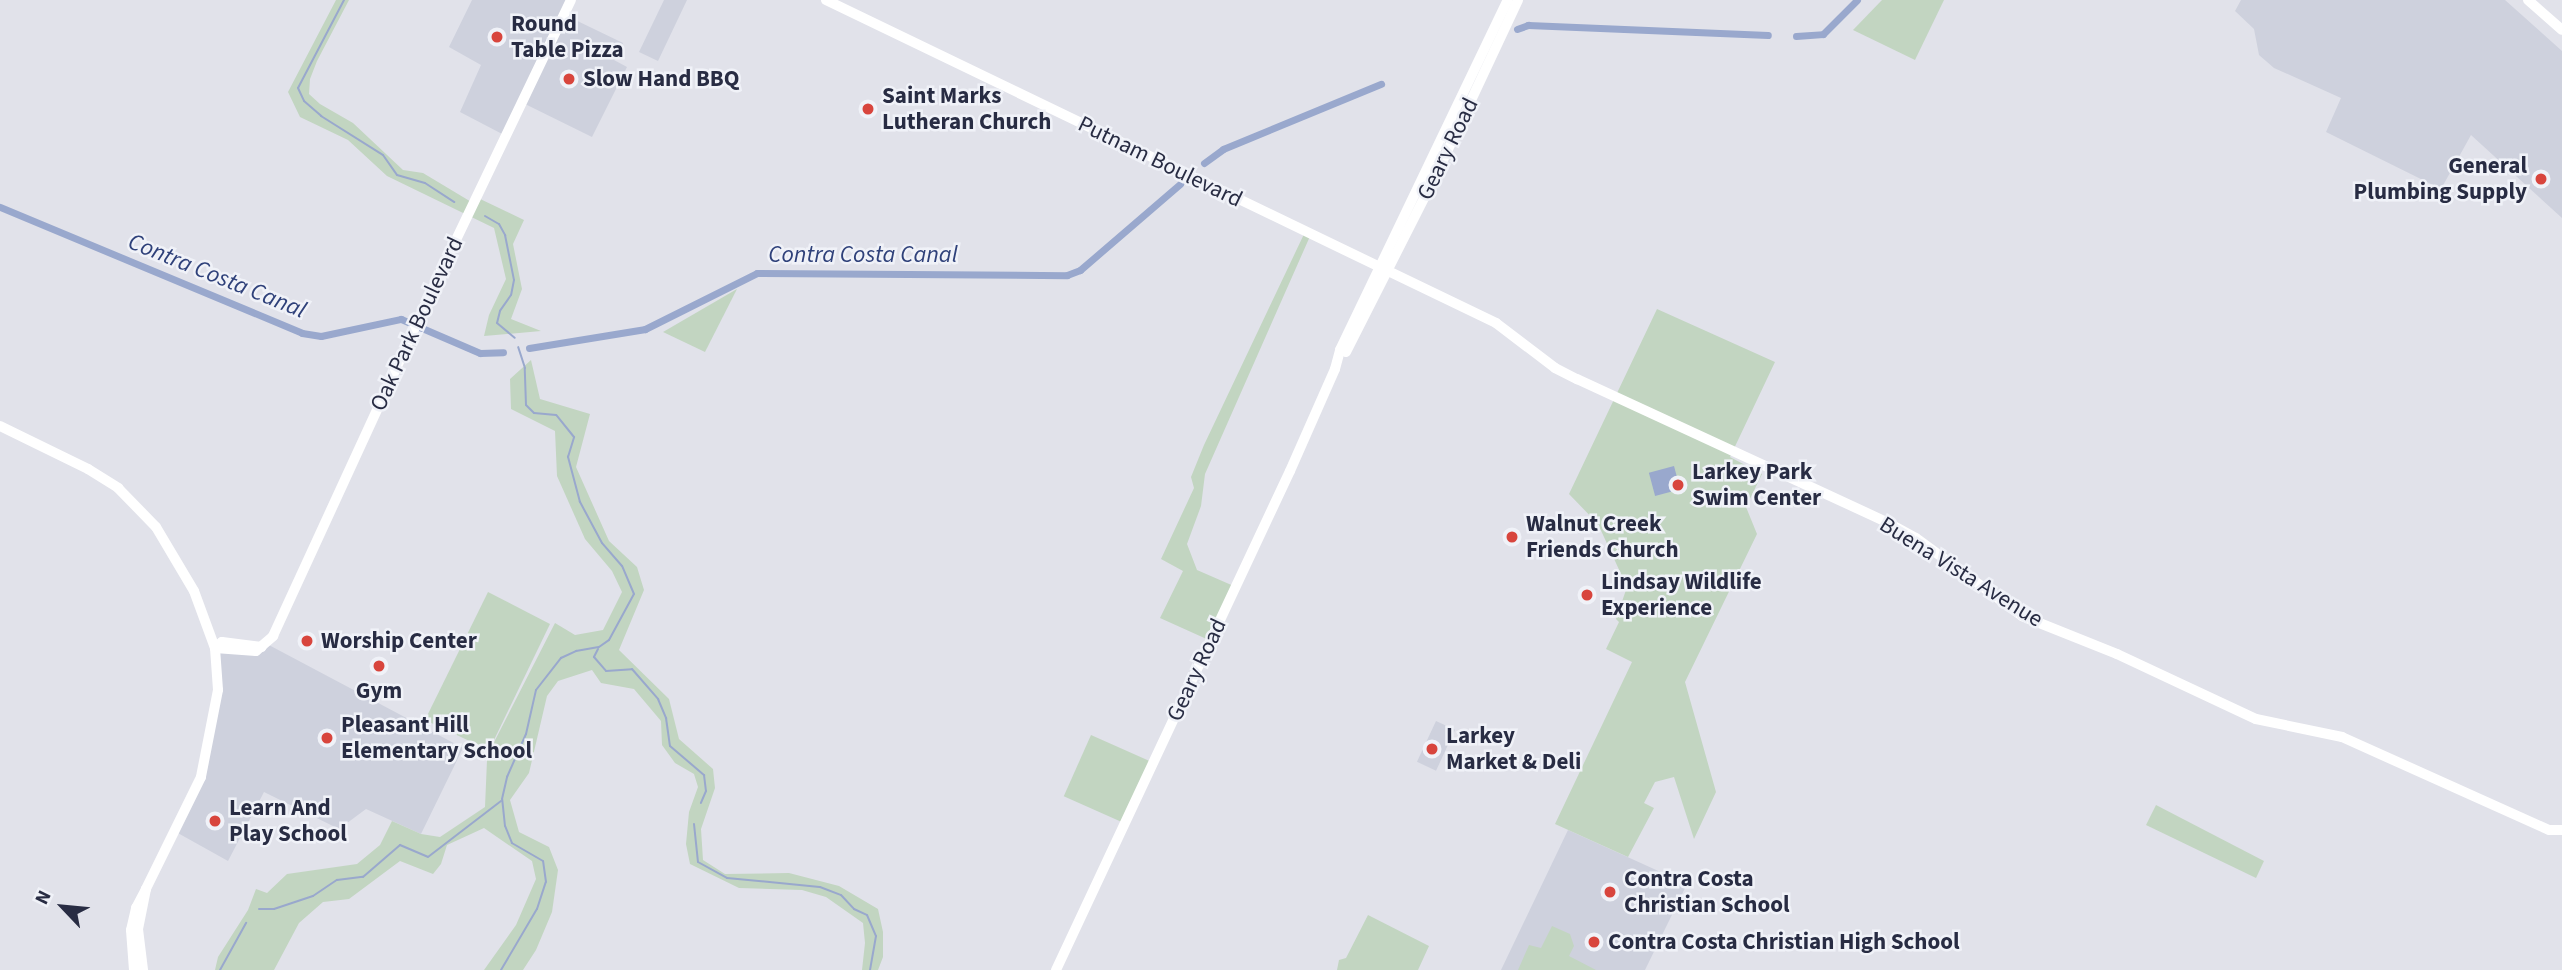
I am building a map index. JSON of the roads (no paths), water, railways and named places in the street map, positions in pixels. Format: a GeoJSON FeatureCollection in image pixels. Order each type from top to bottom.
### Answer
{"type":"FeatureCollection","features":[{"type":"Feature","properties":{"kind":"street","name":"Oak Park Boulevard"},"geometry":{"type":"LineString","coordinates":[[215,649],[222,642],[262,647],[273,636],[571,0]]}},
{"type":"Feature","properties":{"kind":"street","name":"Putnam Boulevard"},"geometry":{"type":"LineString","coordinates":[[827,0],[1384,269]]}},
{"type":"Feature","properties":{"kind":"street","name":"Geary Road"},"geometry":{"type":"LineString","coordinates":[[1384,269],[1508,0]]}},
{"type":"Feature","properties":{"kind":"street","name":"Geary Road"},"geometry":{"type":"LineString","coordinates":[[1056,970],[1335,369],[1340,350],[1384,269],[1518,0]]}},
{"type":"Feature","properties":{"kind":"street"},"geometry":{"type":"LineString","coordinates":[[2528,0],[2562,30]]}},
{"type":"Feature","properties":{"kind":"street","name":"Buena Vista Avenue"},"geometry":{"type":"LineString","coordinates":[[1384,269],[1496,323],[1555,368],[1885,521],[1916,538],[2022,615],[2040,624],[2108,650],[2256,719],[2342,737],[2549,830],[2562,830]]}},
{"type":"Feature","properties":{"kind":"street"},"geometry":{"type":"LineString","coordinates":[[0,426],[88,469],[118,488],[156,527],[194,591],[215,649],[218,690],[201,777],[136,908],[131,930],[134,970]]}},
{"type":"Feature","properties":{"kind":"street"},"geometry":{"type":"LineString","coordinates":[[143,970],[138,929],[146,889]]}},
{"type":"Feature","properties":{"kind":"water"},"geometry":{"type":"Polygon","coordinates":[[[1674,466],[1680,489],[1655,496],[1649,473],[1674,466]]]}},
{"type":"Feature","properties":{"kind":"waterway"},"geometry":{"type":"LineString","coordinates":[[344,0],[298,88],[304,101],[321,116],[383,155],[397,175],[425,183],[454,202]]}},
{"type":"Feature","properties":{"kind":"waterway","name":"Contra Costa Canal"},"geometry":{"type":"LineString","coordinates":[[1796,36],[1823,34],[1857,0]]}},
{"type":"Feature","properties":{"kind":"waterway","name":"Contra Costa Canal"},"geometry":{"type":"LineString","coordinates":[[1517,29],[1528,25],[1768,35]]}},
{"type":"Feature","properties":{"kind":"waterway","name":"Contra Costa Canal"},"geometry":{"type":"LineString","coordinates":[[1204,163],[1223,149],[1381,84]]}},
{"type":"Feature","properties":{"kind":"waterway","name":"Contra Costa Canal"},"geometry":{"type":"LineString","coordinates":[[529,348],[645,329],[757,273],[1067,275],[1080,270],[1180,184]]}},
{"type":"Feature","properties":{"kind":"waterway","name":"Contra Costa Canal"},"geometry":{"type":"LineString","coordinates":[[0,207],[302,333],[321,336],[401,319],[480,353],[503,352]]}},
{"type":"Feature","properties":{"kind":"waterway"},"geometry":{"type":"LineString","coordinates":[[485,216],[499,224],[505,235],[514,280],[511,295],[500,311],[497,323],[515,338]]}},
{"type":"Feature","properties":{"kind":"waterway"},"geometry":{"type":"LineString","coordinates":[[501,970],[537,909],[546,882],[543,861],[512,843],[505,826],[502,799],[507,777],[526,734],[536,690],[561,658],[576,651],[599,647],[609,640],[634,594],[622,566],[602,543],[580,502],[568,457],[574,437],[556,415],[534,413],[526,405],[525,368],[518,347]]}},
{"type":"Feature","properties":{"kind":"waterway"},"geometry":{"type":"LineString","coordinates":[[598,649],[594,657],[606,671],[632,669],[658,699],[666,718],[670,746],[704,775],[706,791],[701,803]]}},
{"type":"Feature","properties":{"kind":"waterway"},"geometry":{"type":"LineString","coordinates":[[259,909],[274,909],[313,896],[337,880],[363,877],[400,845],[428,857],[501,801]]}},
{"type":"Feature","properties":{"kind":"waterway"},"geometry":{"type":"LineString","coordinates":[[694,824],[698,862],[727,878],[820,887],[841,895],[854,909],[867,915],[876,936],[870,970]]}},
{"type":"Feature","properties":{"kind":"waterway"},"geometry":{"type":"LineString","coordinates":[[220,970],[246,923]]}},
{"type":"Feature","properties":{"kind":"place","name":"Round Table Pizza"},"geometry":{"type":"Point","coordinates":[497,37]}},
{"type":"Feature","properties":{"kind":"place","name":"Slow Hand BBQ"},"geometry":{"type":"Point","coordinates":[569,79]}},
{"type":"Feature","properties":{"kind":"place","name":"Saint Marks Lutheran Church"},"geometry":{"type":"Point","coordinates":[868,109]}},
{"type":"Feature","properties":{"kind":"place","name":"General Plumbing Supply"},"geometry":{"type":"Point","coordinates":[2541,179]}},
{"type":"Feature","properties":{"kind":"place","name":"Larkey Park Swim Center"},"geometry":{"type":"Point","coordinates":[1678,485]}},
{"type":"Feature","properties":{"kind":"place","name":"Walnut Creek Friends Church"},"geometry":{"type":"Point","coordinates":[1512,537]}},
{"type":"Feature","properties":{"kind":"place","name":"Lindsay Wildlife Experience"},"geometry":{"type":"Point","coordinates":[1587,595]}},
{"type":"Feature","properties":{"kind":"place","name":"Worship Center"},"geometry":{"type":"Point","coordinates":[307,641]}},
{"type":"Feature","properties":{"kind":"place","name":"Gym"},"geometry":{"type":"Point","coordinates":[379,666]}},
{"type":"Feature","properties":{"kind":"place","name":"Pleasant Hill Elementary School"},"geometry":{"type":"Point","coordinates":[327,738]}},
{"type":"Feature","properties":{"kind":"place","name":"Larkey Market & Deli"},"geometry":{"type":"Point","coordinates":[1432,749]}},
{"type":"Feature","properties":{"kind":"place","name":"Learn And Play School"},"geometry":{"type":"Point","coordinates":[215,821]}},
{"type":"Feature","properties":{"kind":"place","name":"Contra Costa Christian School"},"geometry":{"type":"Point","coordinates":[1610,892]}},
{"type":"Feature","properties":{"kind":"place","name":"Contra Costa Christian High School"},"geometry":{"type":"Point","coordinates":[1594,942]}}]}
